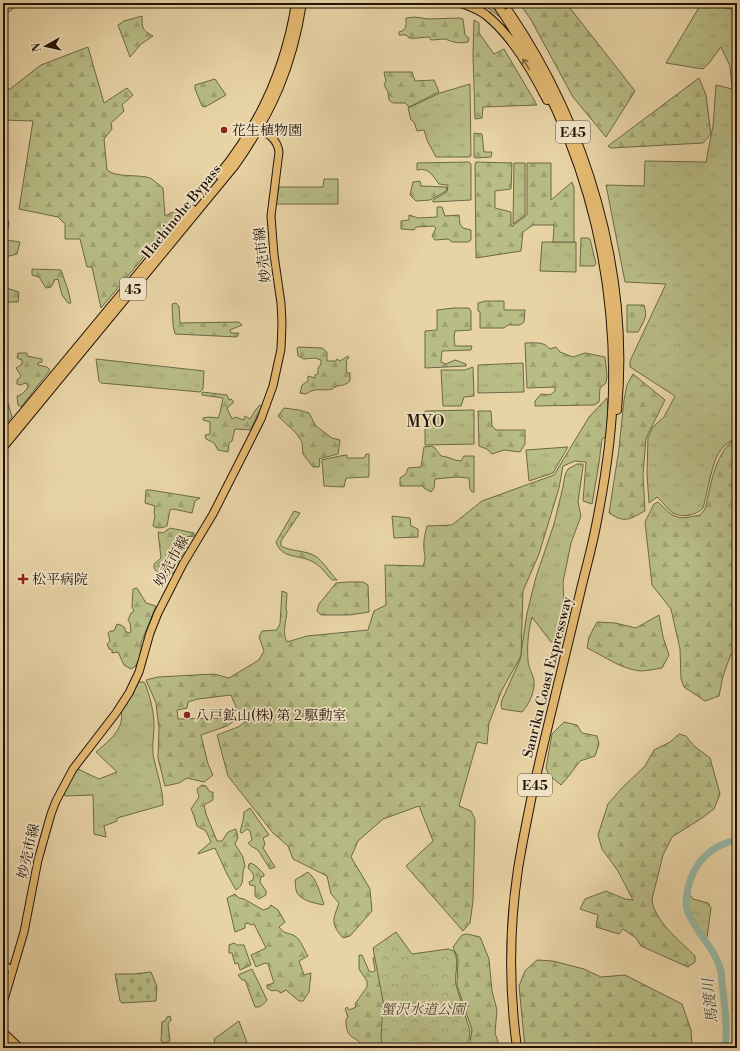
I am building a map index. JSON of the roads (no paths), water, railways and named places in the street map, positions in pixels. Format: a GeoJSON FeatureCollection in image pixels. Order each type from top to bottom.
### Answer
{"type":"FeatureCollection","features":[{"type":"Feature","properties":{"kind":"highway","name":"Hachinohe Bypass"},"geometry":{"type":"LineString","coordinates":[[3,447],[235,165],[257,127],[280,68],[290,37],[296,3]]}},
{"type":"Feature","properties":{"kind":"highway","name":"Hachinohe Bypass"},"geometry":{"type":"LineString","coordinates":[[3,437],[225,168],[257,127],[272,105],[286,70],[294,44],[302,3]]}},
{"type":"Feature","properties":{"kind":"highway"},"geometry":{"type":"LineString","coordinates":[[461,3],[473,7],[485,14],[496,24],[509,40],[545,95],[578,160]]}},
{"type":"Feature","properties":{"kind":"highway","name":"Sanriku Coast Expressway"},"geometry":{"type":"LineString","coordinates":[[496,3],[535,64],[562,120],[578,160],[591,203],[603,258],[610,310],[613,392],[609,444],[596,528]]}},
{"type":"Feature","properties":{"kind":"highway","name":"Sanriku Coast Expressway"},"geometry":{"type":"LineString","coordinates":[[503,3],[546,73],[580,148],[594,192],[612,273],[619,352],[618,397],[614,443],[602,509],[596,528],[543,746],[518,869],[514,901],[511,954],[513,1016],[517,1048]]}},
{"type":"Feature","properties":{"kind":"highway"},"geometry":{"type":"LineString","coordinates":[[506,3],[516,23]]}},
{"type":"Feature","properties":{"kind":"main road","name":"妙売市線"},"geometry":{"type":"LineString","coordinates":[[3,1003],[24,932],[38,860],[50,814],[73,769],[116,713],[129,693],[139,672],[150,633],[158,613],[183,564],[213,514],[247,447],[264,412],[273,386],[281,349],[282,323],[271,216],[279,152],[278,144],[275,139],[257,127]]}},
{"type":"Feature","properties":{"kind":"main road"},"geometry":{"type":"LineString","coordinates":[[3,1032],[20,1048]]}},
{"type":"Feature","properties":{"kind":"street"},"geometry":{"type":"LineString","coordinates":[[3,961],[12,970]]}},
{"type":"Feature","properties":{"kind":"waterway","name":"馬渡川"},"geometry":{"type":"LineString","coordinates":[[724,1048],[726,1040],[726,1021],[721,971],[710,948],[691,920],[686,906],[686,900],[691,879],[699,863],[705,856],[719,846],[737,840]]}},
{"type":"Feature","properties":{"kind":"place","name":"花生植物園"},"geometry":{"type":"Point","coordinates":[224,130]}},
{"type":"Feature","properties":{"kind":"place","name":"松平病院"},"geometry":{"type":"Point","coordinates":[23,579]}},
{"type":"Feature","properties":{"kind":"place","name":"八戸鉱山(株) 第２駆動室"},"geometry":{"type":"Point","coordinates":[187,715]}},
{"type":"Feature","properties":{"kind":"district","name":"MYO"},"geometry":{"type":"Point","coordinates":[426,421]}},
{"type":"Feature","properties":{"kind":"park label","name":"蟹沢水道公園"},"geometry":{"type":"Point","coordinates":[423,1009]}}]}
